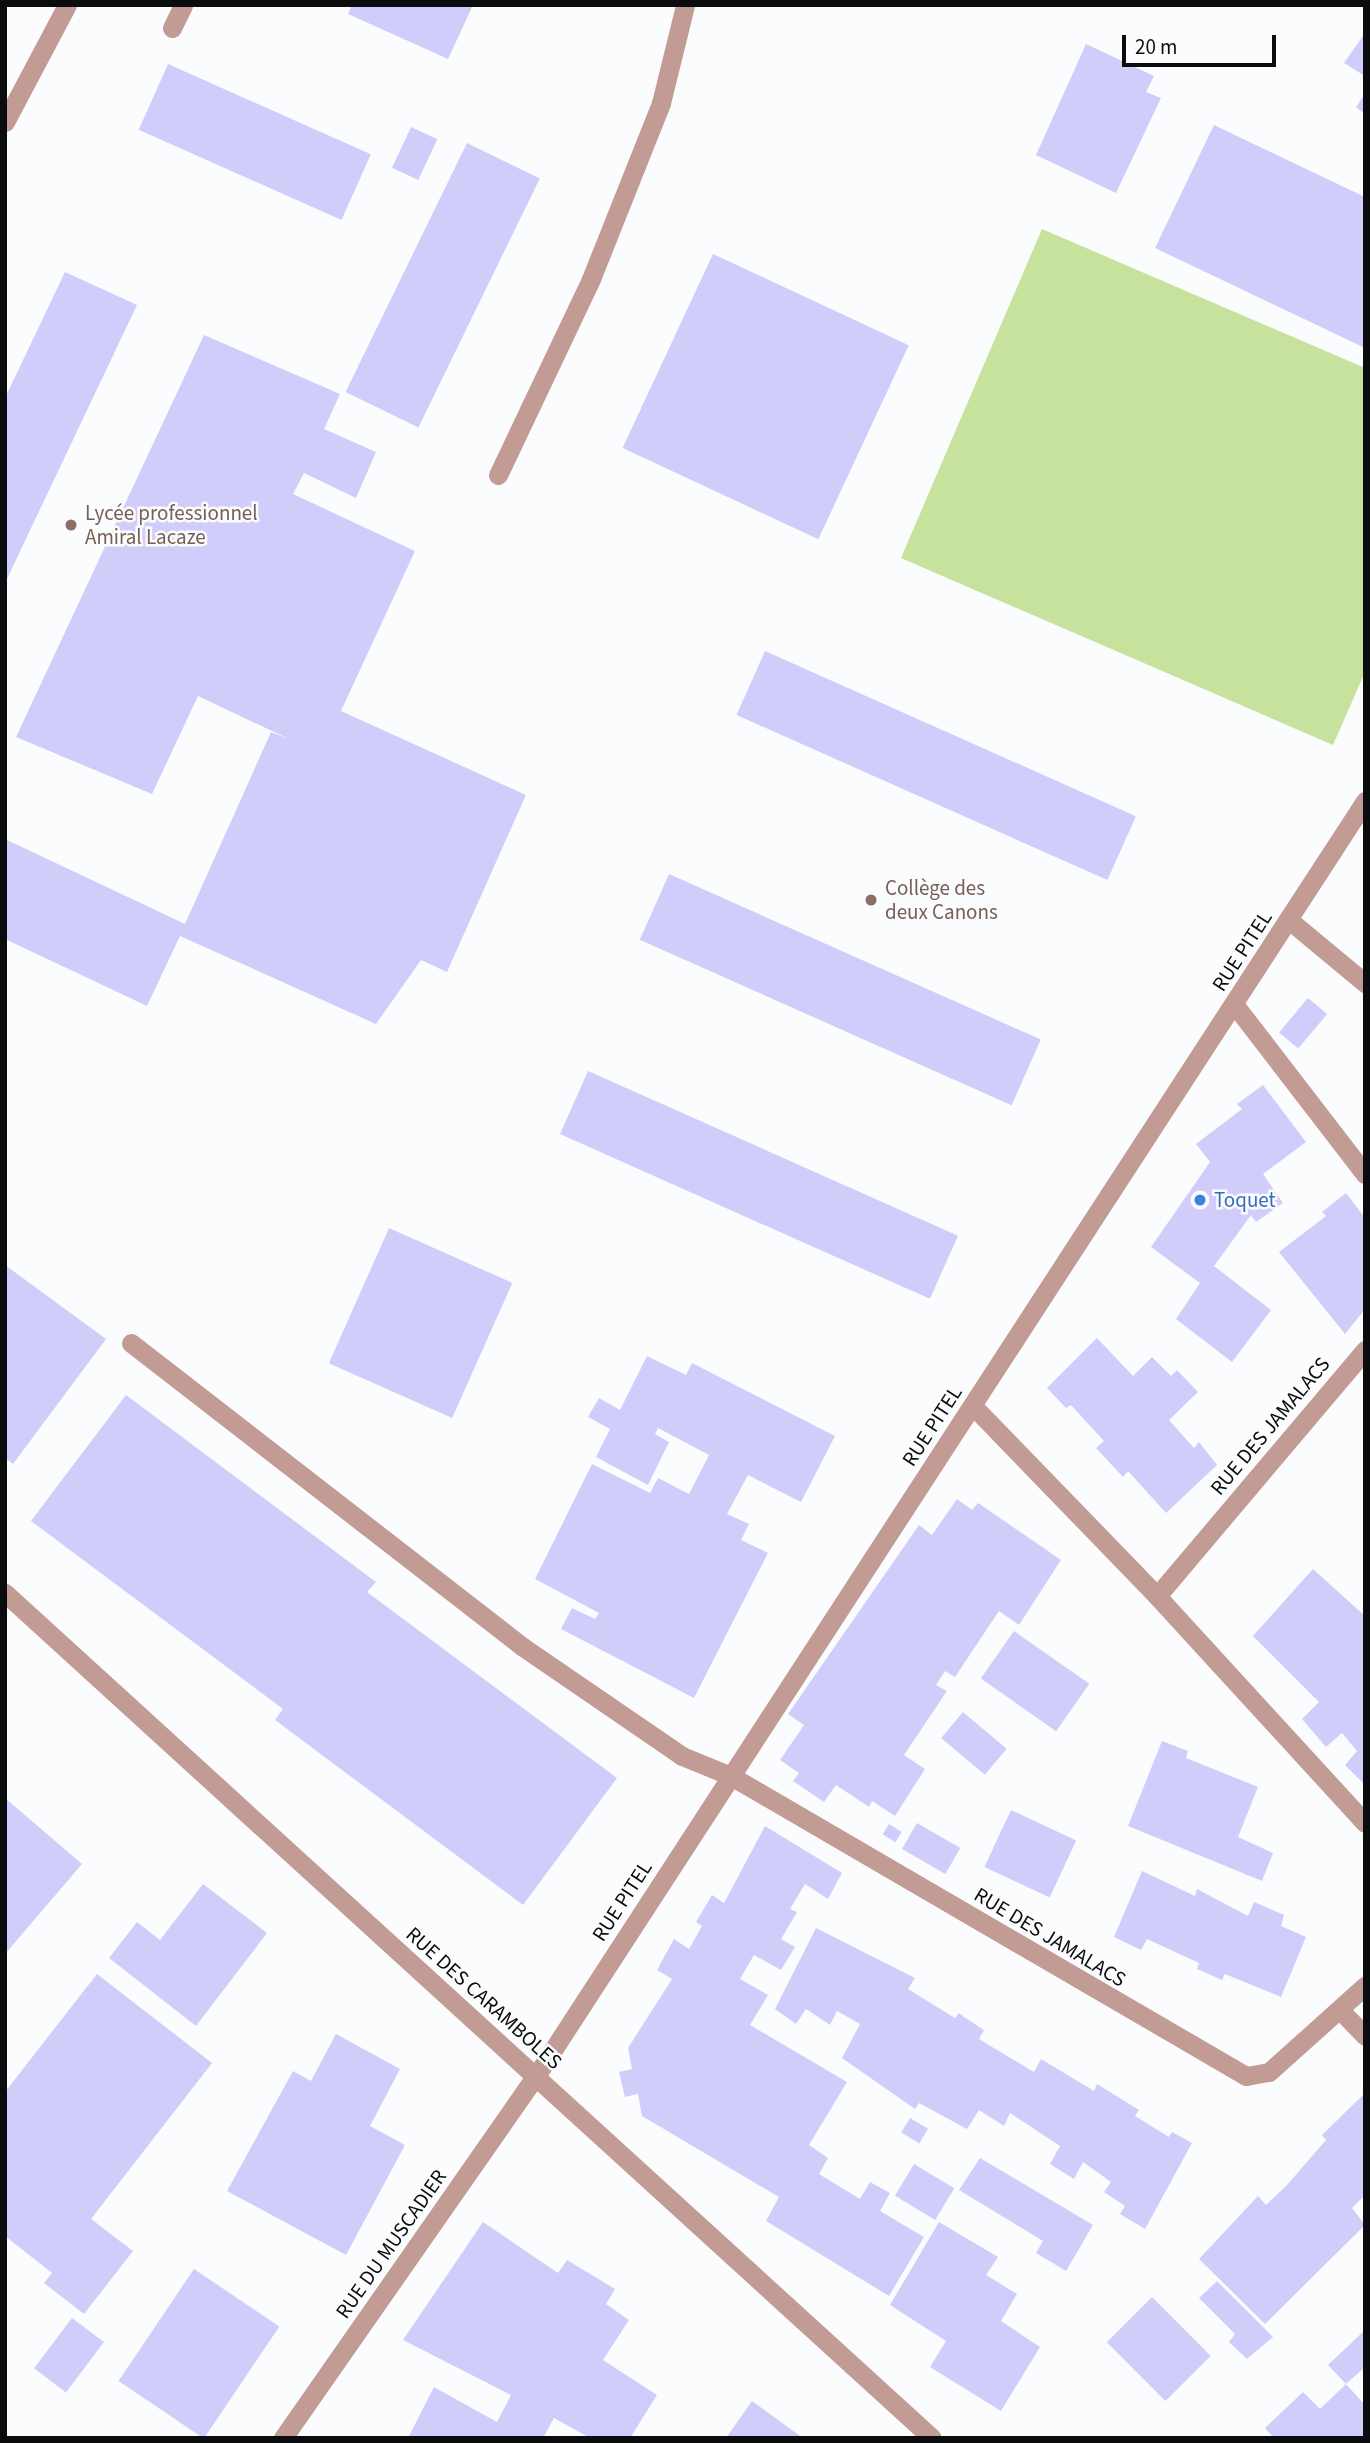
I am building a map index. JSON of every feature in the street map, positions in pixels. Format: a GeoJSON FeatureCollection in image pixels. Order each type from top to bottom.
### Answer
{"type":"FeatureCollection","features":[{"type":"Feature","properties":{"kind":"street"},"geometry":{"type":"LineString","coordinates":[[5,122],[66,5]]}},
{"type":"Feature","properties":{"kind":"street"},"geometry":{"type":"LineString","coordinates":[[172,28],[183,5]]}},
{"type":"Feature","properties":{"kind":"street"},"geometry":{"type":"LineString","coordinates":[[498,474],[591,279],[661,103],[685,5]]}},
{"type":"Feature","properties":{"kind":"street","name":"RUE PITEL"},"geometry":{"type":"LineString","coordinates":[[536,2076],[1365,801]]}},
{"type":"Feature","properties":{"kind":"street"},"geometry":{"type":"LineString","coordinates":[[1289,920],[1365,983]]}},
{"type":"Feature","properties":{"kind":"street"},"geometry":{"type":"LineString","coordinates":[[1234,1004],[1365,1174]]}},
{"type":"Feature","properties":{"kind":"street","name":"RUE DES JAMALACS"},"geometry":{"type":"LineString","coordinates":[[131,1343],[523,1647],[682,1756],[731,1776],[1247,2077],[1269,2071],[1365,1986]]}},
{"type":"Feature","properties":{"kind":"street","name":"RUE DES JAMALACS"},"geometry":{"type":"LineString","coordinates":[[1157,1596],[1365,1350]]}},
{"type":"Feature","properties":{"kind":"street"},"geometry":{"type":"LineString","coordinates":[[973,1406],[1157,1596],[1365,1823]]}},
{"type":"Feature","properties":{"kind":"street","name":"RUE DES CARAMBOLES"},"geometry":{"type":"LineString","coordinates":[[5,1592],[932,2438]]}},
{"type":"Feature","properties":{"kind":"street"},"geometry":{"type":"LineString","coordinates":[[1340,2010],[1365,2036]]}},
{"type":"Feature","properties":{"kind":"street","name":"RUE DU MUSCADIER"},"geometry":{"type":"LineString","coordinates":[[283,2438],[536,2076]]}},
{"type":"Feature","properties":{"kind":"green space"},"geometry":{"type":"Polygon","coordinates":[[[1042,229],[1365,368],[1365,672],[1333,745],[901,558],[1042,229]]]}},
{"type":"Feature","properties":{"kind":"building"},"geometry":{"type":"Polygon","coordinates":[[[352,5],[473,5],[448,59],[348,14],[352,5]]]}},
{"type":"Feature","properties":{"kind":"building"},"geometry":{"type":"Polygon","coordinates":[[[1365,33],[1365,76],[1344,63],[1365,33]]]}},
{"type":"Feature","properties":{"kind":"building"},"geometry":{"type":"Polygon","coordinates":[[[1086,44],[1154,76],[1146,92],[1161,98],[1116,193],[1036,155],[1086,44]]]}},
{"type":"Feature","properties":{"kind":"building"},"geometry":{"type":"Polygon","coordinates":[[[168,64],[371,154],[342,220],[139,130],[168,64]]]}},
{"type":"Feature","properties":{"kind":"building"},"geometry":{"type":"Polygon","coordinates":[[[1365,94],[1365,114],[1356,107],[1365,94]]]}},
{"type":"Feature","properties":{"kind":"building"},"geometry":{"type":"Polygon","coordinates":[[[1214,125],[1365,197],[1365,348],[1155,248],[1214,125]]]}},
{"type":"Feature","properties":{"kind":"building"},"geometry":{"type":"Polygon","coordinates":[[[411,127],[437,139],[418,180],[392,168],[411,127]]]}},
{"type":"Feature","properties":{"kind":"building"},"geometry":{"type":"Polygon","coordinates":[[[467,143],[540,179],[418,427],[346,392],[467,143]]]}},
{"type":"Feature","properties":{"kind":"building"},"geometry":{"type":"Polygon","coordinates":[[[713,254],[909,345],[818,539],[623,448],[713,254]]]}},
{"type":"Feature","properties":{"kind":"building"},"geometry":{"type":"Polygon","coordinates":[[[65,272],[137,305],[5,583],[5,398],[65,272]]]}},
{"type":"Feature","properties":{"kind":"building"},"geometry":{"type":"Polygon","coordinates":[[[204,335],[340,394],[324,429],[376,452],[356,498],[304,473],[293,494],[415,551],[341,711],[526,795],[447,972],[421,960],[376,1024],[180,936],[147,1006],[5,939],[5,839],[185,924],[271,732],[289,739],[198,696],[152,794],[16,737],[204,335]]]}},
{"type":"Feature","properties":{"kind":"building"},"geometry":{"type":"Polygon","coordinates":[[[765,651],[1136,816],[1107,880],[737,715],[765,651]]]}},
{"type":"Feature","properties":{"kind":"building"},"geometry":{"type":"Polygon","coordinates":[[[669,874],[1041,1040],[1012,1105],[640,940],[669,874]]]}},
{"type":"Feature","properties":{"kind":"building"},"geometry":{"type":"Polygon","coordinates":[[[1308,998],[1327,1014],[1298,1049],[1279,1032],[1308,998]]]}},
{"type":"Feature","properties":{"kind":"building"},"geometry":{"type":"Polygon","coordinates":[[[588,1071],[958,1236],[930,1299],[560,1134],[588,1071]]]}},
{"type":"Feature","properties":{"kind":"building"},"geometry":{"type":"Polygon","coordinates":[[[1263,1085],[1306,1142],[1263,1174],[1283,1203],[1256,1222],[1251,1215],[1214,1266],[1271,1310],[1232,1362],[1176,1319],[1200,1283],[1151,1247],[1210,1162],[1196,1144],[1242,1109],[1237,1104],[1263,1085]]]}},
{"type":"Feature","properties":{"kind":"building"},"geometry":{"type":"Polygon","coordinates":[[[1346,1193],[1365,1218],[1365,1309],[1345,1334],[1279,1252],[1326,1216],[1322,1212],[1346,1193]]]}},
{"type":"Feature","properties":{"kind":"building"},"geometry":{"type":"Polygon","coordinates":[[[389,1228],[512,1283],[452,1418],[329,1363],[389,1228]]]}},
{"type":"Feature","properties":{"kind":"building"},"geometry":{"type":"Polygon","coordinates":[[[5,1265],[106,1339],[13,1464],[5,1458],[5,1265]]]}},
{"type":"Feature","properties":{"kind":"building"},"geometry":{"type":"Polygon","coordinates":[[[1097,1338],[1133,1376],[1152,1357],[1171,1376],[1177,1370],[1198,1392],[1169,1420],[1194,1448],[1199,1442],[1217,1465],[1166,1513],[1128,1471],[1123,1477],[1096,1448],[1104,1441],[1071,1405],[1066,1408],[1047,1388],[1097,1338]]]}},
{"type":"Feature","properties":{"kind":"building"},"geometry":{"type":"Polygon","coordinates":[[[647,1356],[686,1375],[692,1363],[835,1436],[801,1502],[748,1475],[727,1514],[749,1524],[741,1540],[768,1553],[694,1698],[561,1629],[572,1608],[595,1619],[599,1613],[535,1579],[592,1464],[650,1493],[658,1478],[689,1494],[709,1455],[658,1428],[655,1434],[669,1442],[648,1485],[596,1457],[610,1429],[588,1417],[599,1398],[620,1410],[647,1356]]]}},
{"type":"Feature","properties":{"kind":"building"},"geometry":{"type":"Polygon","coordinates":[[[126,1395],[376,1582],[367,1592],[617,1778],[523,1905],[275,1720],[283,1709],[31,1521],[126,1395]]]}},
{"type":"Feature","properties":{"kind":"building"},"geometry":{"type":"Polygon","coordinates":[[[957,1499],[972,1510],[978,1503],[1061,1560],[1019,1625],[999,1611],[955,1677],[945,1671],[936,1685],[947,1691],[904,1755],[925,1769],[895,1816],[872,1801],[869,1807],[836,1785],[824,1802],[793,1781],[799,1773],[780,1760],[804,1725],[788,1714],[919,1525],[932,1535],[957,1499]]]}},
{"type":"Feature","properties":{"kind":"building"},"geometry":{"type":"Polygon","coordinates":[[[1313,1569],[1365,1616],[1363,1783],[1345,1765],[1357,1751],[1342,1733],[1326,1747],[1302,1719],[1319,1702],[1253,1636],[1313,1569]]]}},
{"type":"Feature","properties":{"kind":"building"},"geometry":{"type":"Polygon","coordinates":[[[1014,1631],[1089,1684],[1056,1731],[981,1679],[1014,1631]]]}},
{"type":"Feature","properties":{"kind":"building"},"geometry":{"type":"Polygon","coordinates":[[[963,1712],[1007,1749],[985,1775],[941,1738],[963,1712]]]}},
{"type":"Feature","properties":{"kind":"building"},"geometry":{"type":"Polygon","coordinates":[[[1162,1741],[1188,1751],[1186,1758],[1258,1787],[1238,1837],[1273,1853],[1262,1881],[1128,1826],[1162,1741]]]}},
{"type":"Feature","properties":{"kind":"building"},"geometry":{"type":"Polygon","coordinates":[[[5,1798],[82,1864],[5,1954],[5,1798]]]}},
{"type":"Feature","properties":{"kind":"building"},"geometry":{"type":"Polygon","coordinates":[[[1011,1810],[1076,1840],[1050,1898],[984,1867],[1011,1810]]]}},
{"type":"Feature","properties":{"kind":"building"},"geometry":{"type":"Polygon","coordinates":[[[917,1823],[960,1848],[945,1874],[902,1849],[917,1823]]]}},
{"type":"Feature","properties":{"kind":"building"},"geometry":{"type":"Polygon","coordinates":[[[889,1824],[902,1832],[895,1842],[883,1834],[889,1824]]]}},
{"type":"Feature","properties":{"kind":"building"},"geometry":{"type":"Polygon","coordinates":[[[765,1826],[842,1873],[828,1899],[805,1884],[790,1909],[797,1912],[781,1939],[795,1947],[781,1970],[754,1955],[740,1979],[768,1995],[750,2025],[847,2082],[809,2145],[828,2158],[819,2174],[860,2199],[870,2182],[890,2193],[880,2211],[924,2237],[889,2296],[766,2221],[779,2197],[642,2116],[638,2094],[625,2097],[619,2072],[632,2069],[628,2048],[672,1979],[657,1970],[674,1939],[689,1949],[702,1926],[696,1922],[712,1895],[724,1903],[765,1826]]]}},
{"type":"Feature","properties":{"kind":"building"},"geometry":{"type":"Polygon","coordinates":[[[1142,1871],[1195,1896],[1197,1889],[1248,1916],[1254,1902],[1284,1915],[1281,1926],[1306,1937],[1281,1997],[1225,1974],[1222,1980],[1197,1969],[1199,1963],[1147,1939],[1141,1950],[1114,1937],[1142,1871]]]}},
{"type":"Feature","properties":{"kind":"building"},"geometry":{"type":"Polygon","coordinates":[[[203,1884],[267,1933],[196,2026],[109,1958],[137,1922],[160,1940],[203,1884]]]}},
{"type":"Feature","properties":{"kind":"building"},"geometry":{"type":"Polygon","coordinates":[[[816,1928],[915,1978],[908,1989],[955,2018],[959,2013],[984,2030],[979,2039],[1034,2072],[1041,2059],[1094,2091],[1097,2084],[1139,2110],[1135,2116],[1169,2137],[1172,2132],[1192,2143],[1145,2229],[1120,2214],[1125,2206],[1104,2192],[1111,2182],[1083,2162],[1074,2179],[1050,2164],[1060,2146],[1010,2113],[1004,2126],[979,2110],[967,2129],[919,2103],[915,2109],[842,2058],[860,2024],[837,2011],[830,2025],[806,2009],[796,2024],[775,2009],[816,1928]]]}},
{"type":"Feature","properties":{"kind":"building"},"geometry":{"type":"Polygon","coordinates":[[[97,1974],[212,2063],[91,2219],[133,2251],[84,2314],[44,2283],[52,2273],[5,2236],[5,2092],[97,1974]]]}},
{"type":"Feature","properties":{"kind":"building"},"geometry":{"type":"Polygon","coordinates":[[[336,2034],[400,2069],[370,2126],[405,2145],[346,2255],[227,2191],[293,2071],[311,2081],[336,2034]]]}},
{"type":"Feature","properties":{"kind":"building"},"geometry":{"type":"Polygon","coordinates":[[[1365,2093],[1365,2195],[1352,2208],[1365,2225],[1265,2324],[1199,2259],[1258,2196],[1266,2205],[1287,2185],[1326,2140],[1322,2135],[1365,2093]]]}},
{"type":"Feature","properties":{"kind":"building"},"geometry":{"type":"Polygon","coordinates":[[[910,2118],[928,2129],[919,2143],[901,2133],[910,2118]]]}},
{"type":"Feature","properties":{"kind":"building"},"geometry":{"type":"Polygon","coordinates":[[[980,2158],[1093,2225],[1066,2271],[1036,2253],[1043,2241],[959,2190],[980,2158]]]}},
{"type":"Feature","properties":{"kind":"building"},"geometry":{"type":"Polygon","coordinates":[[[914,2164],[954,2188],[935,2220],[895,2196],[914,2164]]]}},
{"type":"Feature","properties":{"kind":"building"},"geometry":{"type":"Polygon","coordinates":[[[483,2222],[558,2273],[567,2260],[615,2289],[606,2304],[629,2320],[603,2360],[657,2395],[630,2438],[590,2438],[554,2418],[543,2438],[408,2438],[434,2387],[497,2422],[511,2395],[403,2340],[483,2222]]]}},
{"type":"Feature","properties":{"kind":"building"},"geometry":{"type":"Polygon","coordinates":[[[939,2222],[998,2257],[986,2275],[1017,2294],[1001,2321],[1040,2347],[1001,2411],[930,2367],[946,2341],[890,2305],[939,2222]]]}},
{"type":"Feature","properties":{"kind":"building"},"geometry":{"type":"Polygon","coordinates":[[[194,2269],[279,2327],[204,2438],[119,2381],[194,2269]]]}},
{"type":"Feature","properties":{"kind":"building"},"geometry":{"type":"Polygon","coordinates":[[[1217,2281],[1273,2337],[1247,2359],[1229,2342],[1235,2334],[1199,2298],[1217,2281]]]}},
{"type":"Feature","properties":{"kind":"building"},"geometry":{"type":"Polygon","coordinates":[[[1152,2297],[1211,2356],[1165,2401],[1107,2342],[1152,2297]]]}},
{"type":"Feature","properties":{"kind":"building"},"geometry":{"type":"Polygon","coordinates":[[[72,2318],[104,2342],[66,2392],[34,2368],[72,2318]]]}},
{"type":"Feature","properties":{"kind":"building"},"geometry":{"type":"Polygon","coordinates":[[[1365,2330],[1365,2367],[1346,2384],[1328,2365],[1365,2330]]]}},
{"type":"Feature","properties":{"kind":"building"},"geometry":{"type":"Polygon","coordinates":[[[1346,2384],[1365,2405],[1365,2438],[1274,2438],[1265,2428],[1303,2392],[1320,2409],[1346,2384]]]}},
{"type":"Feature","properties":{"kind":"building"},"geometry":{"type":"Polygon","coordinates":[[[752,2401],[803,2438],[726,2438],[752,2401]]]}},
{"type":"Feature","properties":{"kind":"place","name":"Lycée professionnel Amiral Lacaze"},"geometry":{"type":"Point","coordinates":[71,525]}},
{"type":"Feature","properties":{"kind":"place","name":"Collège des deux Canons"},"geometry":{"type":"Point","coordinates":[871,900]}},
{"type":"Feature","properties":{"kind":"place","name":"Toquet"},"geometry":{"type":"Point","coordinates":[1200,1200]}}]}
